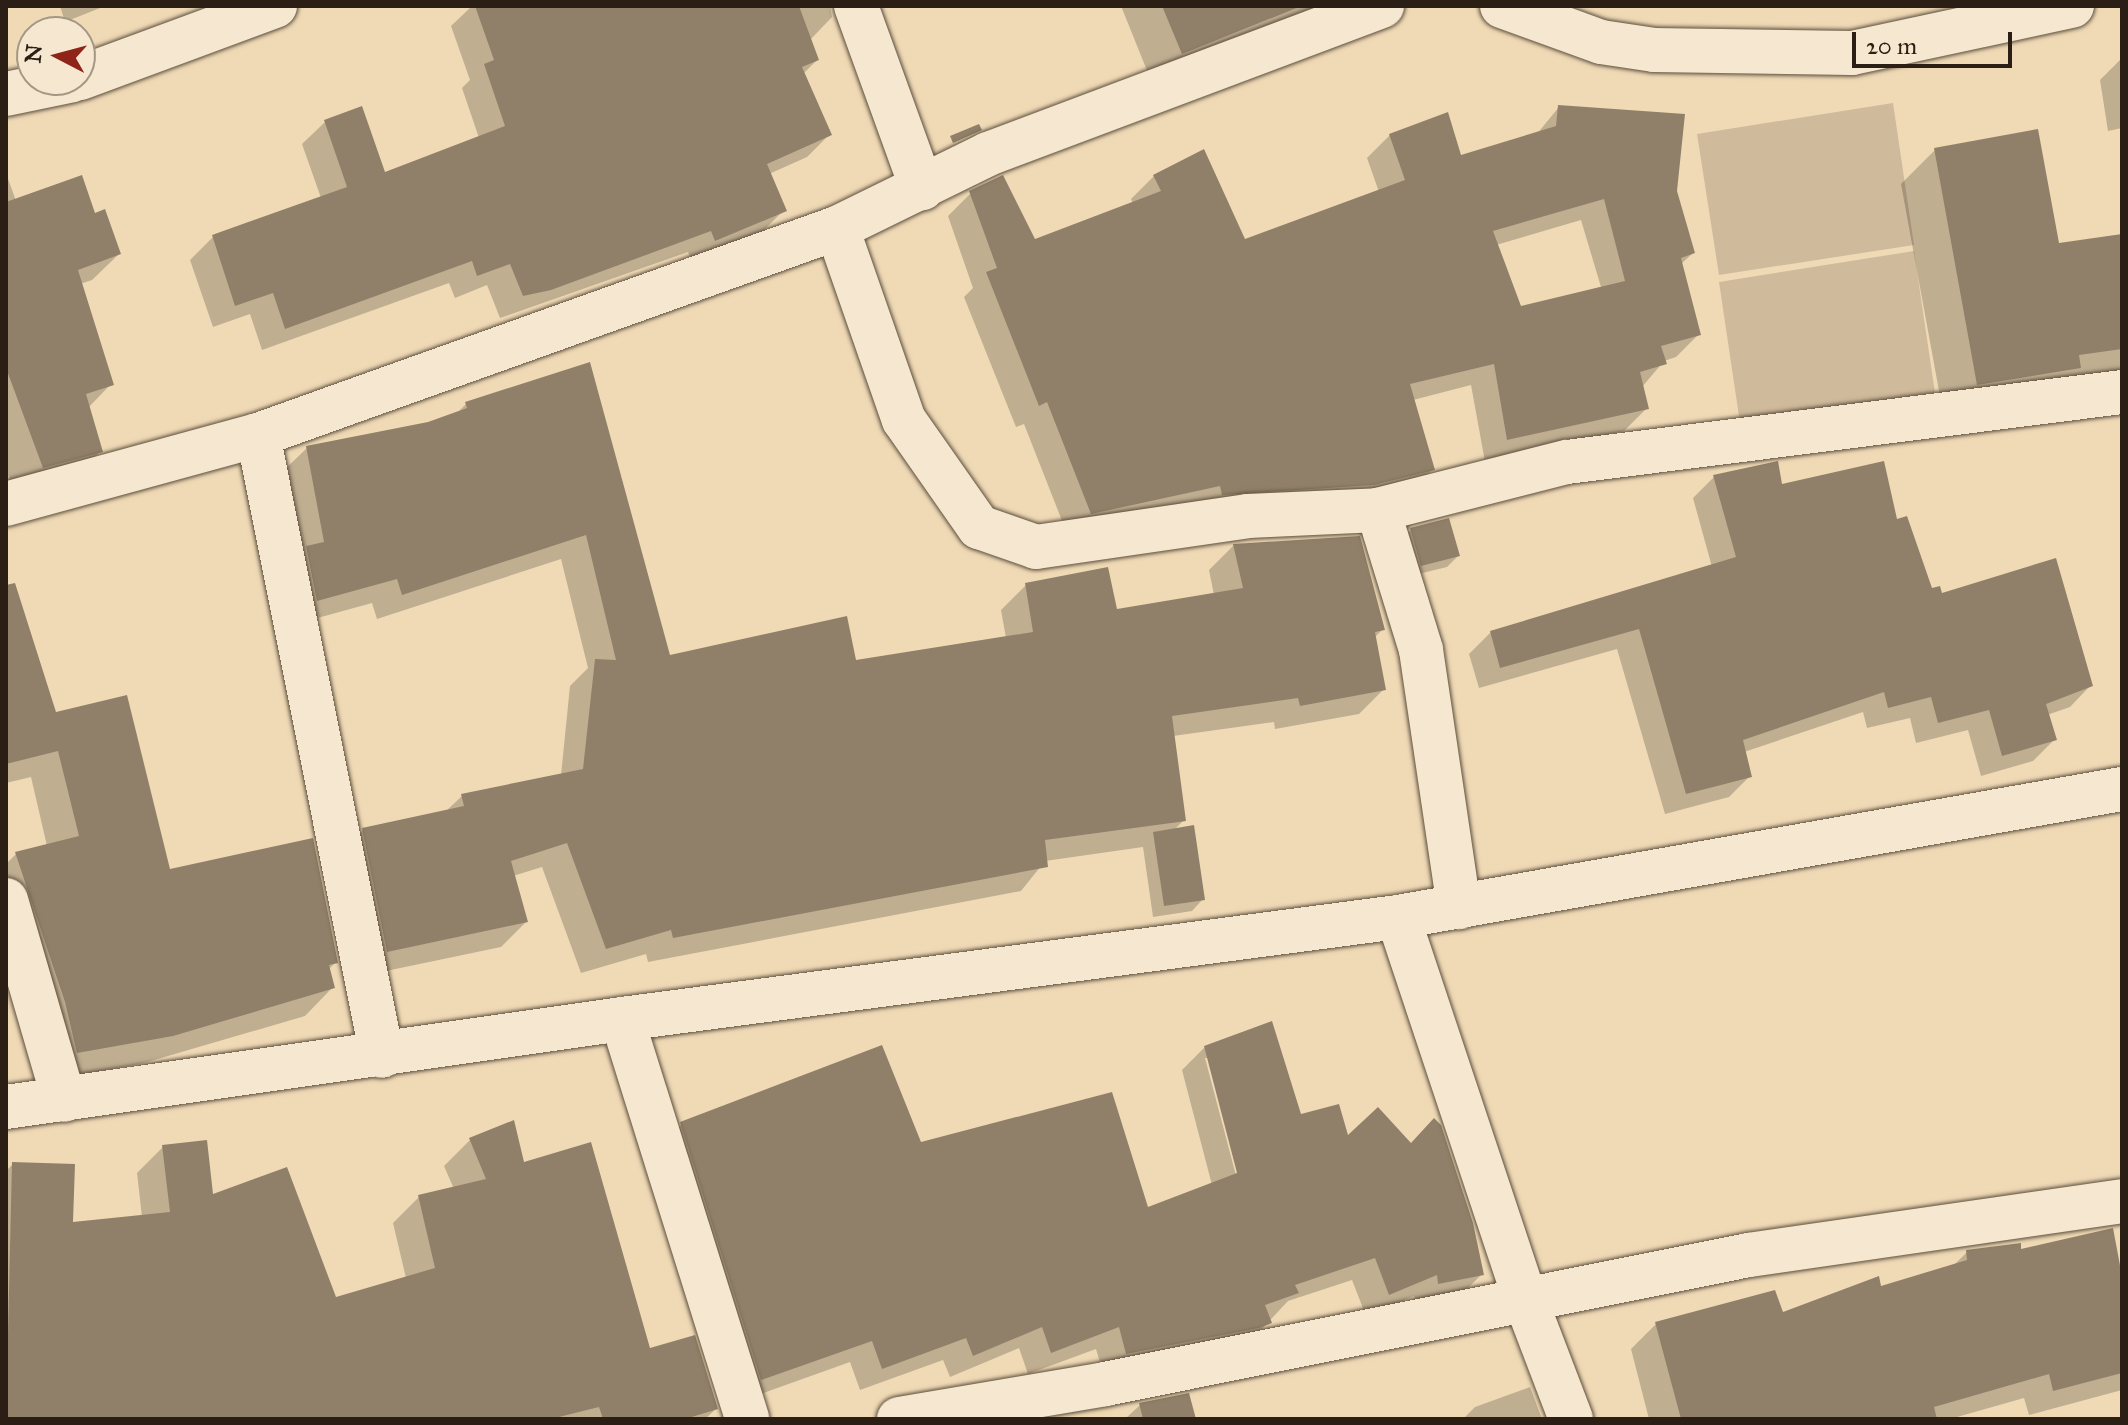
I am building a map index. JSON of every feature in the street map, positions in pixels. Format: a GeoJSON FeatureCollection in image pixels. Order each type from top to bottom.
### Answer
{"type":"FeatureCollection","features":[{"type":"Feature","properties":{"kind":"street"},"geometry":{"type":"LineString","coordinates":[[96,72],[275,6]]}},
{"type":"Feature","properties":{"kind":"street"},"geometry":{"type":"LineString","coordinates":[[856,6],[922,188]]}},
{"type":"Feature","properties":{"kind":"street"},"geometry":{"type":"LineString","coordinates":[[6,504],[258,435],[837,228],[988,154],[1382,6]]}},
{"type":"Feature","properties":{"kind":"street"},"geometry":{"type":"LineString","coordinates":[[1502,6],[1601,42],[1654,50],[1852,53],[2072,6]]}},
{"type":"Feature","properties":{"kind":"street"},"geometry":{"type":"LineString","coordinates":[[837,228],[904,420],[979,527],[1036,547],[1248,516],[1378,510],[1567,462],[2122,392]]}},
{"type":"Feature","properties":{"kind":"street"},"geometry":{"type":"LineString","coordinates":[[258,435],[382,1056]]}},
{"type":"Feature","properties":{"kind":"street"},"geometry":{"type":"LineString","coordinates":[[1378,510],[1421,650],[1459,907]]}},
{"type":"Feature","properties":{"kind":"street"},"geometry":{"type":"LineString","coordinates":[[6,1107],[382,1056],[622,1019],[1398,917],[2122,789]]}},
{"type":"Feature","properties":{"kind":"street"},"geometry":{"type":"LineString","coordinates":[[6,900],[64,1100]]}},
{"type":"Feature","properties":{"kind":"street"},"geometry":{"type":"LineString","coordinates":[[1398,917],[1524,1296],[1571,1419]]}},
{"type":"Feature","properties":{"kind":"street"},"geometry":{"type":"LineString","coordinates":[[622,1019],[747,1419]]}},
{"type":"Feature","properties":{"kind":"street"},"geometry":{"type":"LineString","coordinates":[[899,1419],[1105,1384],[1524,1296],[1749,1255],[2122,1201]]}},
{"type":"Feature","properties":{"kind":"shaded area"},"geometry":{"type":"Polygon","coordinates":[[[1893,103],[1914,245],[1719,275],[1697,134],[1893,103]]]}},
{"type":"Feature","properties":{"kind":"shaded area"},"geometry":{"type":"Polygon","coordinates":[[[1914,251],[1935,393],[1740,423],[1719,282],[1914,251]]]}},
{"type":"Feature","properties":{"kind":"building"},"geometry":{"type":"Polygon","coordinates":[[[475,6],[799,6],[819,60],[802,67],[832,135],[767,164],[787,211],[715,241],[711,231],[551,290],[523,296],[510,264],[477,276],[472,261],[285,329],[273,293],[235,306],[212,235],[347,187],[324,120],[362,106],[385,172],[505,126],[484,64],[494,60],[475,6]]]}},
{"type":"Feature","properties":{"kind":"building"},"geometry":{"type":"Polygon","coordinates":[[[1162,6],[1299,6],[1299,7],[1182,54],[1162,6]]]}},
{"type":"Feature","properties":{"kind":"building"},"geometry":{"type":"Polygon","coordinates":[[[1558,105],[1685,114],[1677,191],[1695,253],[1681,258],[1701,335],[1661,346],[1667,364],[1640,372],[1649,409],[1507,440],[1494,364],[1410,384],[1435,470],[1374,485],[1222,495],[1220,486],[1091,514],[1047,402],[1039,406],[986,272],[997,268],[969,191],[1003,175],[1035,239],[1161,191],[1153,175],[1204,149],[1245,239],[1405,180],[1389,134],[1448,112],[1461,155],[1556,126],[1558,105]],[[1604,199],[1493,231],[1521,306],[1625,281],[1604,199]]]}},
{"type":"Feature","properties":{"kind":"building"},"geometry":{"type":"Polygon","coordinates":[[[979,124],[982,130],[953,143],[950,136],[979,124]]]}},
{"type":"Feature","properties":{"kind":"building"},"geometry":{"type":"Polygon","coordinates":[[[2038,129],[2059,243],[2122,234],[2122,349],[2079,355],[2081,368],[1977,385],[1934,148],[2038,129]]]}},
{"type":"Feature","properties":{"kind":"building"},"geometry":{"type":"Polygon","coordinates":[[[82,175],[95,213],[105,209],[121,254],[78,270],[114,385],[86,394],[103,452],[43,468],[6,368],[6,202],[82,175]]]}},
{"type":"Feature","properties":{"kind":"building"},"geometry":{"type":"Polygon","coordinates":[[[590,362],[670,655],[847,616],[856,660],[1033,632],[1025,583],[1108,567],[1117,609],[1243,588],[1233,544],[1360,536],[1385,630],[1375,632],[1386,690],[1300,706],[1298,698],[1172,716],[1186,821],[1045,840],[1048,867],[673,938],[671,930],[606,949],[567,843],[511,861],[528,922],[387,952],[362,828],[464,806],[461,794],[583,769],[595,659],[616,660],[586,535],[402,595],[397,579],[317,601],[306,546],[324,542],[306,446],[428,422],[467,408],[465,402],[590,362]]]}},
{"type":"Feature","properties":{"kind":"building"},"geometry":{"type":"Polygon","coordinates":[[[1778,461],[1782,484],[1884,461],[1897,519],[1907,516],[1932,588],[1940,586],[1942,593],[2056,558],[2093,686],[2046,704],[2057,740],[2002,756],[1989,710],[1938,723],[1931,697],[1888,708],[1884,692],[1743,740],[1752,777],[1686,794],[1639,629],[1500,668],[1490,631],[1736,557],[1713,475],[1778,461]]]}},
{"type":"Feature","properties":{"kind":"building"},"geometry":{"type":"Polygon","coordinates":[[[1449,518],[1460,556],[1421,566],[1410,528],[1449,518]]]}},
{"type":"Feature","properties":{"kind":"building"},"geometry":{"type":"Polygon","coordinates":[[[15,583],[56,712],[127,695],[170,869],[313,838],[338,963],[329,965],[335,988],[173,1036],[77,1053],[65,1002],[15,852],[79,836],[58,751],[6,764],[6,585],[15,583]]]}},
{"type":"Feature","properties":{"kind":"building"},"geometry":{"type":"Polygon","coordinates":[[[1194,825],[1205,900],[1164,906],[1153,832],[1194,825]]]}},
{"type":"Feature","properties":{"kind":"building"},"geometry":{"type":"Polygon","coordinates":[[[1272,1021],[1301,1114],[1339,1104],[1348,1135],[1378,1107],[1411,1143],[1434,1118],[1441,1125],[1473,1223],[1484,1275],[1438,1284],[1437,1275],[1389,1295],[1375,1258],[1295,1285],[1299,1293],[1265,1305],[1272,1323],[1259,1328],[1126,1354],[1119,1327],[1051,1353],[1042,1327],[973,1356],[966,1338],[882,1369],[872,1341],[761,1380],[680,1122],[882,1045],[921,1142],[1112,1092],[1148,1207],[1237,1173],[1204,1046],[1272,1021]]]}},
{"type":"Feature","properties":{"kind":"building"},"geometry":{"type":"Polygon","coordinates":[[[514,1120],[524,1162],[591,1142],[650,1348],[695,1335],[718,1409],[685,1419],[603,1419],[599,1407],[551,1419],[6,1419],[12,1162],[75,1164],[73,1222],[170,1212],[162,1145],[207,1140],[213,1194],[287,1167],[336,1297],[435,1268],[418,1195],[486,1179],[469,1138],[514,1120]]]}},
{"type":"Feature","properties":{"kind":"building"},"geometry":{"type":"Polygon","coordinates":[[[2113,1228],[2122,1276],[2122,1373],[2053,1391],[2049,1374],[1934,1407],[1937,1419],[1681,1419],[1655,1322],[1775,1290],[1783,1312],[1879,1276],[1881,1286],[1967,1260],[1966,1250],[2021,1243],[2021,1249],[2113,1228]]]}},
{"type":"Feature","properties":{"kind":"building"},"geometry":{"type":"Polygon","coordinates":[[[1189,1393],[1196,1419],[1143,1419],[1139,1403],[1189,1393]]]}}]}
